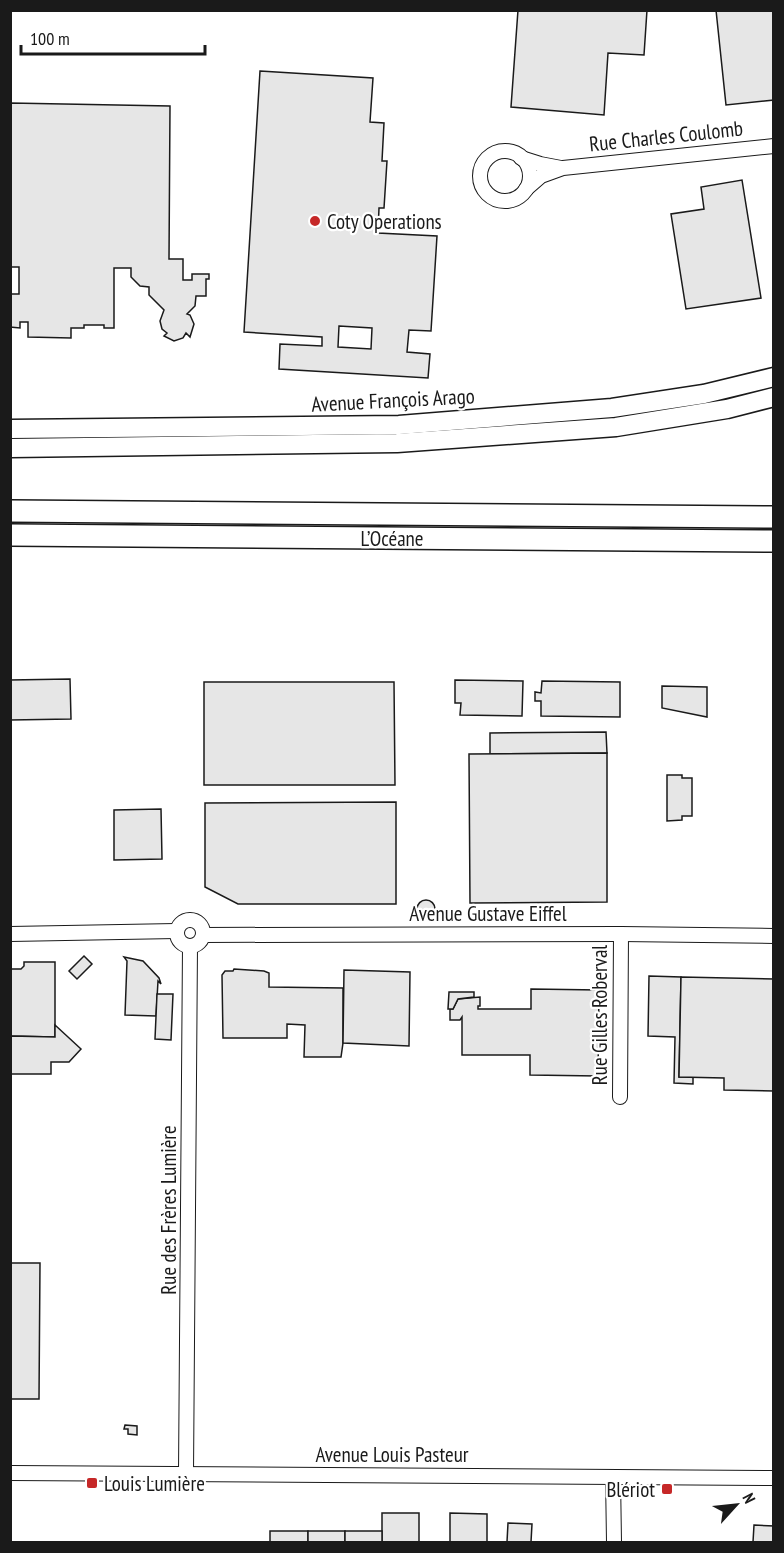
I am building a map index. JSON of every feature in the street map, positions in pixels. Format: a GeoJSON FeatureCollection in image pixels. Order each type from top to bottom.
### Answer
{"type":"FeatureCollection","features":[{"type":"Feature","properties":{"kind":"highway","name":"L’Océane"},"geometry":{"type":"LineString","coordinates":[[10,512],[774,517]]}},
{"type":"Feature","properties":{"kind":"highway","name":"L’Océane"},"geometry":{"type":"LineString","coordinates":[[10,535],[774,541]]}},
{"type":"Feature","properties":{"kind":"main road","name":"Avenue François Arago"},"geometry":{"type":"LineString","coordinates":[[10,429],[399,425],[612,408],[704,394],[774,377]]}},
{"type":"Feature","properties":{"kind":"main road","name":"Avenue François Arago"},"geometry":{"type":"LineString","coordinates":[[10,448],[398,443],[616,427],[727,409],[774,397]]}},
{"type":"Feature","properties":{"kind":"street","name":"Rue Charles Coulomb"},"geometry":{"type":"LineString","coordinates":[[563,168],[540,164],[521,158],[514,153],[497,153],[484,162],[480,176],[485,191],[495,199],[512,200],[520,196],[541,176],[563,168],[774,146]]}},
{"type":"Feature","properties":{"kind":"street"},"geometry":{"type":"LineString","coordinates":[[521,158],[530,174],[526,189]]}},
{"type":"Feature","properties":{"kind":"street"},"geometry":{"type":"LineString","coordinates":[[190,919],[202,926],[203,935],[196,945],[183,945],[176,931],[178,925],[190,919]]}},
{"type":"Feature","properties":{"kind":"street"},"geometry":{"type":"LineString","coordinates":[[10,934],[176,931]]}},
{"type":"Feature","properties":{"kind":"street","name":"Rue Gilles Roberval"},"geometry":{"type":"LineString","coordinates":[[620,1097],[621,934]]}},
{"type":"Feature","properties":{"kind":"street","name":"Avenue Gustave Eiffel"},"geometry":{"type":"LineString","coordinates":[[203,935],[774,936]]}},
{"type":"Feature","properties":{"kind":"street","name":"Rue des Frères Lumière"},"geometry":{"type":"LineString","coordinates":[[186,1473],[190,946]]}},
{"type":"Feature","properties":{"kind":"street","name":"Avenue Louis Pasteur"},"geometry":{"type":"LineString","coordinates":[[10,1473],[774,1478]]}},
{"type":"Feature","properties":{"kind":"street"},"geometry":{"type":"LineString","coordinates":[[613,1477],[614,1542]]}},
{"type":"Feature","properties":{"kind":"building"},"geometry":{"type":"Polygon","coordinates":[[[518,10],[647,10],[644,55],[608,53],[604,115],[511,107],[518,10]]]}},
{"type":"Feature","properties":{"kind":"building"},"geometry":{"type":"Polygon","coordinates":[[[716,10],[774,10],[774,100],[726,105],[716,10]]]}},
{"type":"Feature","properties":{"kind":"building","name":"Coty Operations"},"geometry":{"type":"Polygon","coordinates":[[[260,71],[373,78],[370,122],[384,123],[382,161],[387,161],[384,208],[379,208],[378,233],[437,236],[431,331],[409,330],[407,352],[430,354],[428,378],[279,369],[280,344],[322,346],[322,337],[244,332],[260,71]],[[339,326],[338,347],[371,349],[372,328],[339,326]]]}},
{"type":"Feature","properties":{"kind":"building"},"geometry":{"type":"Polygon","coordinates":[[[10,103],[170,106],[169,259],[183,259],[183,280],[192,280],[192,274],[209,274],[209,279],[206,279],[206,296],[196,296],[195,306],[187,314],[190,315],[194,324],[190,337],[186,333],[183,338],[174,341],[164,336],[167,333],[162,329],[160,321],[164,310],[149,295],[149,287],[140,286],[131,277],[131,268],[114,268],[114,328],[104,328],[104,325],[84,325],[84,328],[71,328],[71,338],[28,337],[28,322],[20,322],[20,328],[10,327],[10,294],[19,294],[19,267],[10,267],[10,103]]]}},
{"type":"Feature","properties":{"kind":"building"},"geometry":{"type":"Polygon","coordinates":[[[742,180],[761,298],[686,309],[671,214],[704,209],[701,187],[742,180]]]}},
{"type":"Feature","properties":{"kind":"building"},"geometry":{"type":"Polygon","coordinates":[[[70,679],[71,719],[10,720],[10,680],[70,679]]]}},
{"type":"Feature","properties":{"kind":"building"},"geometry":{"type":"Polygon","coordinates":[[[455,680],[523,681],[522,716],[460,715],[461,703],[455,703],[455,680]]]}},
{"type":"Feature","properties":{"kind":"building"},"geometry":{"type":"Polygon","coordinates":[[[542,681],[620,682],[620,717],[541,716],[541,701],[535,701],[535,692],[541,693],[542,681]]]}},
{"type":"Feature","properties":{"kind":"building"},"geometry":{"type":"Polygon","coordinates":[[[204,682],[394,682],[395,785],[204,785],[204,682]]]}},
{"type":"Feature","properties":{"kind":"building"},"geometry":{"type":"Polygon","coordinates":[[[662,686],[707,687],[707,717],[662,708],[662,686]]]}},
{"type":"Feature","properties":{"kind":"building"},"geometry":{"type":"Polygon","coordinates":[[[606,732],[607,753],[490,754],[490,733],[606,732]]]}},
{"type":"Feature","properties":{"kind":"building"},"geometry":{"type":"Polygon","coordinates":[[[607,753],[607,902],[470,903],[469,754],[607,753]]]}},
{"type":"Feature","properties":{"kind":"building"},"geometry":{"type":"Polygon","coordinates":[[[667,775],[692,778],[692,816],[682,816],[682,820],[667,821],[667,775]]]}},
{"type":"Feature","properties":{"kind":"building"},"geometry":{"type":"Polygon","coordinates":[[[396,802],[396,904],[238,904],[205,887],[205,803],[396,802]]]}},
{"type":"Feature","properties":{"kind":"building"},"geometry":{"type":"Polygon","coordinates":[[[161,809],[162,859],[114,860],[114,810],[161,809]]]}},
{"type":"Feature","properties":{"kind":"building"},"geometry":{"type":"Polygon","coordinates":[[[426,900],[432,903],[435,909],[432,915],[426,918],[420,915],[417,909],[420,903],[426,900]]]}},
{"type":"Feature","properties":{"kind":"building"},"geometry":{"type":"Polygon","coordinates":[[[84,956],[92,964],[77,979],[69,971],[84,956]]]}},
{"type":"Feature","properties":{"kind":"building"},"geometry":{"type":"Polygon","coordinates":[[[124,957],[143,961],[159,978],[161,984],[158,981],[156,1016],[125,1015],[127,961],[124,957]]]}},
{"type":"Feature","properties":{"kind":"building"},"geometry":{"type":"Polygon","coordinates":[[[24,962],[55,962],[55,1037],[10,1036],[10,969],[21,969],[24,962]]]}},
{"type":"Feature","properties":{"kind":"building"},"geometry":{"type":"Polygon","coordinates":[[[234,969],[269,973],[269,987],[343,988],[341,1057],[304,1057],[305,1025],[287,1024],[287,1038],[223,1038],[222,975],[225,971],[234,969]]]}},
{"type":"Feature","properties":{"kind":"building"},"geometry":{"type":"Polygon","coordinates":[[[344,970],[410,972],[409,1046],[343,1043],[344,970]]]}},
{"type":"Feature","properties":{"kind":"building"},"geometry":{"type":"Polygon","coordinates":[[[649,976],[681,977],[679,1077],[693,1077],[693,1084],[674,1083],[675,1037],[648,1036],[649,976]]]}},
{"type":"Feature","properties":{"kind":"building"},"geometry":{"type":"Polygon","coordinates":[[[681,977],[774,979],[774,1091],[724,1090],[724,1078],[679,1077],[681,977]]]}},
{"type":"Feature","properties":{"kind":"building"},"geometry":{"type":"Polygon","coordinates":[[[531,989],[599,990],[598,1076],[530,1075],[530,1055],[462,1055],[462,1017],[460,1020],[450,1020],[450,1009],[453,1009],[458,999],[480,997],[478,1009],[531,1009],[531,989]]]}},
{"type":"Feature","properties":{"kind":"building"},"geometry":{"type":"Polygon","coordinates":[[[449,992],[474,992],[474,997],[458,999],[453,1009],[448,1009],[449,992]]]}},
{"type":"Feature","properties":{"kind":"building"},"geometry":{"type":"Polygon","coordinates":[[[157,994],[173,994],[171,1040],[155,1039],[157,994]]]}},
{"type":"Feature","properties":{"kind":"building"},"geometry":{"type":"Polygon","coordinates":[[[55,1025],[81,1049],[69,1062],[51,1062],[51,1074],[10,1074],[10,1036],[55,1037],[55,1025]]]}},
{"type":"Feature","properties":{"kind":"building"},"geometry":{"type":"Polygon","coordinates":[[[10,1263],[40,1263],[39,1399],[10,1399],[10,1263]]]}},
{"type":"Feature","properties":{"kind":"building"},"geometry":{"type":"Polygon","coordinates":[[[125,1425],[137,1426],[137,1435],[128,1434],[128,1429],[124,1429],[125,1425]]]}},
{"type":"Feature","properties":{"kind":"building"},"geometry":{"type":"Polygon","coordinates":[[[382,1513],[419,1513],[419,1542],[382,1542],[382,1513]]]}},
{"type":"Feature","properties":{"kind":"building"},"geometry":{"type":"Polygon","coordinates":[[[450,1513],[487,1514],[487,1542],[450,1542],[450,1513]]]}},
{"type":"Feature","properties":{"kind":"building"},"geometry":{"type":"Polygon","coordinates":[[[508,1523],[532,1524],[531,1542],[507,1542],[508,1523]]]}},
{"type":"Feature","properties":{"kind":"building"},"geometry":{"type":"Polygon","coordinates":[[[754,1525],[774,1526],[774,1542],[753,1542],[754,1525]]]}},
{"type":"Feature","properties":{"kind":"building"},"geometry":{"type":"Polygon","coordinates":[[[270,1531],[308,1531],[308,1542],[270,1542],[270,1531]]]}},
{"type":"Feature","properties":{"kind":"building"},"geometry":{"type":"Polygon","coordinates":[[[308,1531],[345,1531],[345,1542],[308,1542],[308,1531]]]}},
{"type":"Feature","properties":{"kind":"building"},"geometry":{"type":"Polygon","coordinates":[[[345,1531],[382,1531],[382,1542],[345,1542],[345,1531]]]}},
{"type":"Feature","properties":{"kind":"place","name":"Coty Operations"},"geometry":{"type":"Point","coordinates":[315,221]}},
{"type":"Feature","properties":{"kind":"place","name":"Louis Lumière"},"geometry":{"type":"Point","coordinates":[92,1483]}},
{"type":"Feature","properties":{"kind":"place","name":"Blériot"},"geometry":{"type":"Point","coordinates":[667,1489]}}]}
